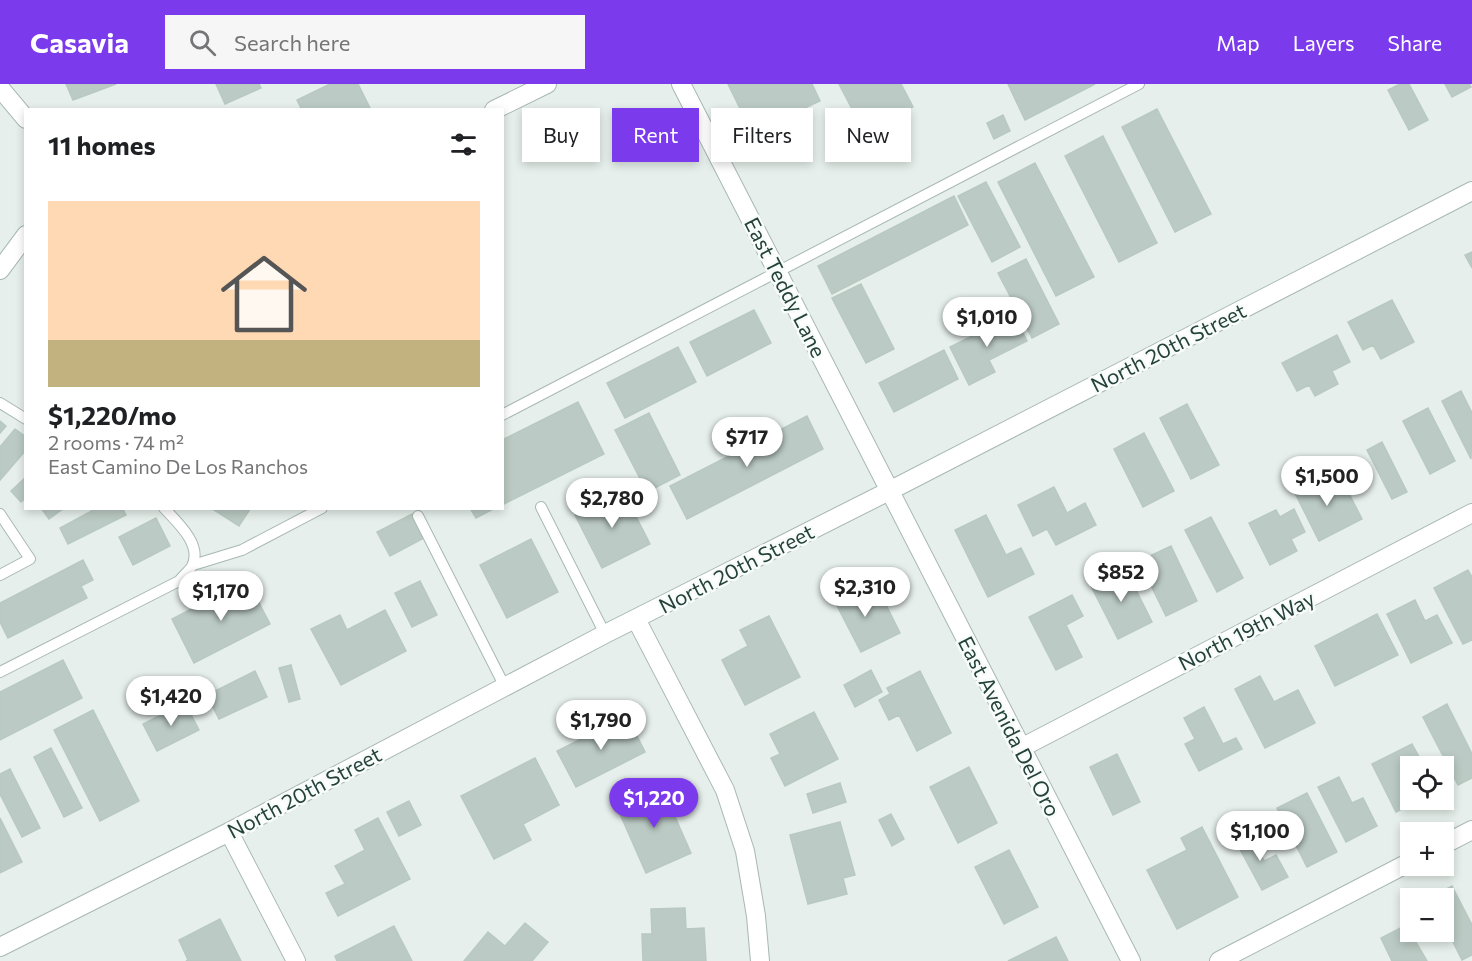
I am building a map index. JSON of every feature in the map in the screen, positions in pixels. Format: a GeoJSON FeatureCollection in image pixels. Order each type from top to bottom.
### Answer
{"type":"FeatureCollection","features":[{"type":"Feature","properties":{"kind":"street"},"geometry":{"type":"LineString","coordinates":[[498,108],[547,84]]}},
{"type":"Feature","properties":{"kind":"street","name":"East Teddy Lane"},"geometry":{"type":"LineString","coordinates":[[681,84],[891,490]]}},
{"type":"Feature","properties":{"kind":"street"},"geometry":{"type":"LineString","coordinates":[[0,88],[24,117]]}},
{"type":"Feature","properties":{"kind":"street","name":"North 20th Street"},"geometry":{"type":"LineString","coordinates":[[0,947],[229,832],[605,634],[891,490],[1472,191]]}},
{"type":"Feature","properties":{"kind":"street"},"geometry":{"type":"LineString","coordinates":[[0,270],[24,238]]}},
{"type":"Feature","properties":{"kind":"street","name":"East Avenida Del Oro"},"geometry":{"type":"LineString","coordinates":[[891,490],[1131,961]]}},
{"type":"Feature","properties":{"kind":"street","name":"North 19th Way"},"geometry":{"type":"LineString","coordinates":[[1021,748],[1472,513]]}},
{"type":"Feature","properties":{"kind":"street"},"geometry":{"type":"LineString","coordinates":[[636,619],[724,790],[745,850],[756,916],[760,961]]}},
{"type":"Feature","properties":{"kind":"street"},"geometry":{"type":"LineString","coordinates":[[1454,839],[1472,830]]}},
{"type":"Feature","properties":{"kind":"street"},"geometry":{"type":"LineString","coordinates":[[229,832],[296,961]]}},
{"type":"Feature","properties":{"kind":"street"},"geometry":{"type":"LineString","coordinates":[[1219,961],[1400,867]]}},
{"type":"Feature","properties":{"kind":"lane"},"geometry":{"type":"LineString","coordinates":[[504,414],[1139,84]]}},
{"type":"Feature","properties":{"kind":"lane"},"geometry":{"type":"LineString","coordinates":[[0,403],[24,419]]}},
{"type":"Feature","properties":{"kind":"lane"},"geometry":{"type":"LineString","coordinates":[[541,507],[605,634]]}},
{"type":"Feature","properties":{"kind":"lane"},"geometry":{"type":"LineString","coordinates":[[166,510],[182,527],[194,550],[193,565]]}},
{"type":"Feature","properties":{"kind":"lane"},"geometry":{"type":"LineString","coordinates":[[0,672],[179,581],[193,565],[242,550],[318,510]]}},
{"type":"Feature","properties":{"kind":"lane"},"geometry":{"type":"LineString","coordinates":[[0,514],[30,558],[0,575]]}},
{"type":"Feature","properties":{"kind":"lane"},"geometry":{"type":"LineString","coordinates":[[418,516],[505,687]]}},
{"type":"Feature","properties":{"kind":"building"},"geometry":{"type":"Polygon","coordinates":[[[66,84],[116,84],[73,100],[66,84]]]}},
{"type":"Feature","properties":{"kind":"building"},"geometry":{"type":"Polygon","coordinates":[[[216,84],[259,84],[261,88],[225,104],[216,84]]]}},
{"type":"Feature","properties":{"kind":"building"},"geometry":{"type":"Polygon","coordinates":[[[330,84],[358,84],[370,108],[301,108],[297,100],[330,84]]]}},
{"type":"Feature","properties":{"kind":"building"},"geometry":{"type":"Polygon","coordinates":[[[728,84],[812,84],[820,101],[805,108],[740,108],[728,84]]]}},
{"type":"Feature","properties":{"kind":"building"},"geometry":{"type":"Polygon","coordinates":[[[839,84],[901,84],[913,107],[911,108],[852,108],[839,84]]]}},
{"type":"Feature","properties":{"kind":"building"},"geometry":{"type":"Polygon","coordinates":[[[1008,84],[1095,84],[1025,120],[1008,84]]]}},
{"type":"Feature","properties":{"kind":"building"},"geometry":{"type":"Polygon","coordinates":[[[1400,84],[1409,84],[1428,120],[1409,130],[1388,90],[1400,84]]]}},
{"type":"Feature","properties":{"kind":"building"},"geometry":{"type":"Polygon","coordinates":[[[1445,84],[1469,84],[1471,87],[1452,97],[1445,84]]]}},
{"type":"Feature","properties":{"kind":"building"},"geometry":{"type":"Polygon","coordinates":[[[1157,109],[1211,214],[1175,232],[1122,127],[1157,109]]]}},
{"type":"Feature","properties":{"kind":"building"},"geometry":{"type":"Polygon","coordinates":[[[1003,115],[1010,131],[994,139],[987,123],[1003,115]]]}},
{"type":"Feature","properties":{"kind":"building"},"geometry":{"type":"Polygon","coordinates":[[[1103,136],[1157,243],[1119,262],[1065,156],[1103,136]]]}},
{"type":"Feature","properties":{"kind":"building"},"geometry":{"type":"Polygon","coordinates":[[[1035,163],[1094,277],[1056,296],[998,182],[1035,163]]]}},
{"type":"Feature","properties":{"kind":"building"},"geometry":{"type":"Polygon","coordinates":[[[986,182],[1020,247],[992,262],[958,196],[986,182]]]}},
{"type":"Feature","properties":{"kind":"building"},"geometry":{"type":"Polygon","coordinates":[[[954,196],[968,225],[832,294],[818,266],[954,196]]]}},
{"type":"Feature","properties":{"kind":"building"},"geometry":{"type":"Polygon","coordinates":[[[1472,252],[1472,268],[1465,255],[1472,252]]]}},
{"type":"Feature","properties":{"kind":"building"},"geometry":{"type":"Polygon","coordinates":[[[1026,259],[1059,324],[1032,338],[998,273],[1026,259]]]}},
{"type":"Feature","properties":{"kind":"building"},"geometry":{"type":"Polygon","coordinates":[[[861,284],[894,349],[866,363],[832,298],[861,284]]]}},
{"type":"Feature","properties":{"kind":"building"},"geometry":{"type":"Polygon","coordinates":[[[1392,300],[1414,342],[1381,359],[1373,345],[1363,350],[1348,322],[1392,300]]]}},
{"type":"Feature","properties":{"kind":"building"},"geometry":{"type":"Polygon","coordinates":[[[754,310],[771,343],[707,376],[690,342],[754,310]]]}},
{"type":"Feature","properties":{"kind":"building"},"geometry":{"type":"Polygon","coordinates":[[[1014,315],[1027,341],[989,360],[995,372],[969,385],[950,347],[1014,315]]]}},
{"type":"Feature","properties":{"kind":"building"},"geometry":{"type":"Polygon","coordinates":[[[1337,335],[1350,362],[1332,371],[1338,384],[1315,396],[1309,385],[1297,391],[1282,363],[1337,335]]]}},
{"type":"Feature","properties":{"kind":"building"},"geometry":{"type":"Polygon","coordinates":[[[678,347],[696,382],[625,418],[607,383],[678,347]]]}},
{"type":"Feature","properties":{"kind":"building"},"geometry":{"type":"Polygon","coordinates":[[[944,350],[958,379],[894,412],[879,383],[944,350]]]}},
{"type":"Feature","properties":{"kind":"building"},"geometry":{"type":"Polygon","coordinates":[[[1461,391],[1472,413],[1471,459],[1442,401],[1461,391]]]}},
{"type":"Feature","properties":{"kind":"building"},"geometry":{"type":"Polygon","coordinates":[[[578,402],[604,454],[504,504],[504,439],[578,402]]]}},
{"type":"Feature","properties":{"kind":"building"},"geometry":{"type":"Polygon","coordinates":[[[1187,404],[1219,465],[1191,479],[1160,418],[1187,404]]]}},
{"type":"Feature","properties":{"kind":"building"},"geometry":{"type":"Polygon","coordinates":[[[1428,408],[1455,461],[1430,474],[1403,421],[1428,408]]]}},
{"type":"Feature","properties":{"kind":"building"},"geometry":{"type":"Polygon","coordinates":[[[649,413],[680,475],[647,492],[615,430],[649,413]]]}},
{"type":"Feature","properties":{"kind":"building"},"geometry":{"type":"Polygon","coordinates":[[[807,416],[823,449],[687,519],[670,486],[807,416]]]}},
{"type":"Feature","properties":{"kind":"building"},"geometry":{"type":"Polygon","coordinates":[[[0,421],[6,426],[0,433],[0,421]]]}},
{"type":"Feature","properties":{"kind":"building"},"geometry":{"type":"Polygon","coordinates":[[[15,429],[24,436],[24,452],[0,480],[0,447],[15,429]]]}},
{"type":"Feature","properties":{"kind":"building"},"geometry":{"type":"Polygon","coordinates":[[[1144,433],[1174,491],[1143,507],[1114,449],[1144,433]]]}},
{"type":"Feature","properties":{"kind":"building"},"geometry":{"type":"Polygon","coordinates":[[[1382,442],[1407,492],[1392,499],[1367,450],[1382,442]]]}},
{"type":"Feature","properties":{"kind":"building"},"geometry":{"type":"Polygon","coordinates":[[[1320,476],[1327,490],[1343,482],[1362,519],[1319,541],[1293,489],[1320,476]]]}},
{"type":"Feature","properties":{"kind":"building"},"geometry":{"type":"Polygon","coordinates":[[[24,479],[24,500],[21,502],[11,491],[24,479]]]}},
{"type":"Feature","properties":{"kind":"building"},"geometry":{"type":"Polygon","coordinates":[[[1054,487],[1067,513],[1085,503],[1096,525],[1056,545],[1047,529],[1033,536],[1018,505],[1054,487]]]}},
{"type":"Feature","properties":{"kind":"building"},"geometry":{"type":"Polygon","coordinates":[[[623,491],[650,544],[602,568],[575,515],[623,491]]]}},
{"type":"Feature","properties":{"kind":"building"},"geometry":{"type":"Polygon","coordinates":[[[1294,509],[1305,532],[1291,539],[1297,551],[1270,565],[1249,523],[1276,510],[1280,517],[1294,509]]]}},
{"type":"Feature","properties":{"kind":"building"},"geometry":{"type":"Polygon","coordinates":[[[42,510],[61,510],[49,519],[42,510]]]}},
{"type":"Feature","properties":{"kind":"building"},"geometry":{"type":"Polygon","coordinates":[[[93,510],[123,510],[126,515],[68,544],[60,528],[93,510]]]}},
{"type":"Feature","properties":{"kind":"building"},"geometry":{"type":"Polygon","coordinates":[[[214,510],[249,510],[239,526],[214,510]]]}},
{"type":"Feature","properties":{"kind":"building"},"geometry":{"type":"Polygon","coordinates":[[[471,510],[491,510],[476,518],[471,510]]]}},
{"type":"Feature","properties":{"kind":"building"},"geometry":{"type":"Polygon","coordinates":[[[412,514],[424,538],[390,556],[377,532],[412,514]]]}},
{"type":"Feature","properties":{"kind":"building"},"geometry":{"type":"Polygon","coordinates":[[[986,515],[1006,555],[1021,548],[1034,574],[988,597],[955,530],[986,515]]]}},
{"type":"Feature","properties":{"kind":"building"},"geometry":{"type":"Polygon","coordinates":[[[1211,517],[1243,578],[1217,592],[1185,530],[1211,517]]]}},
{"type":"Feature","properties":{"kind":"building"},"geometry":{"type":"Polygon","coordinates":[[[156,518],[170,546],[133,565],[119,537],[156,518]]]}},
{"type":"Feature","properties":{"kind":"building"},"geometry":{"type":"Polygon","coordinates":[[[531,539],[558,592],[507,618],[480,565],[531,539]]]}},
{"type":"Feature","properties":{"kind":"building"},"geometry":{"type":"Polygon","coordinates":[[[1171,546],[1197,601],[1166,616],[1139,561],[1171,546]]]}},
{"type":"Feature","properties":{"kind":"building"},"geometry":{"type":"Polygon","coordinates":[[[83,560],[93,580],[81,586],[87,598],[8,638],[0,622],[0,603],[83,560]]]}},
{"type":"Feature","properties":{"kind":"building"},"geometry":{"type":"Polygon","coordinates":[[[1124,566],[1152,622],[1118,639],[1090,584],[1124,566]]]}},
{"type":"Feature","properties":{"kind":"building"},"geometry":{"type":"Polygon","coordinates":[[[1468,570],[1472,577],[1472,640],[1463,644],[1434,588],[1468,570]]]}},
{"type":"Feature","properties":{"kind":"building"},"geometry":{"type":"Polygon","coordinates":[[[247,580],[270,624],[194,663],[172,619],[247,580]]]}},
{"type":"Feature","properties":{"kind":"building"},"geometry":{"type":"Polygon","coordinates":[[[420,581],[437,615],[412,627],[395,593],[420,581]]]}},
{"type":"Feature","properties":{"kind":"building"},"geometry":{"type":"Polygon","coordinates":[[[860,583],[872,606],[884,601],[900,633],[861,652],[832,596],[860,583]]]}},
{"type":"Feature","properties":{"kind":"building"},"geometry":{"type":"Polygon","coordinates":[[[1072,595],[1083,616],[1066,625],[1082,657],[1056,670],[1029,617],[1072,595]]]}},
{"type":"Feature","properties":{"kind":"building"},"geometry":{"type":"Polygon","coordinates":[[[1415,600],[1425,621],[1437,615],[1452,643],[1411,663],[1387,614],[1415,600]]]}},
{"type":"Feature","properties":{"kind":"building"},"geometry":{"type":"Polygon","coordinates":[[[385,610],[406,651],[341,685],[311,629],[340,615],[347,630],[385,610]]]}},
{"type":"Feature","properties":{"kind":"building"},"geometry":{"type":"Polygon","coordinates":[[[1377,614],[1398,655],[1335,686],[1315,646],[1377,614]]]}},
{"type":"Feature","properties":{"kind":"building"},"geometry":{"type":"Polygon","coordinates":[[[769,616],[800,677],[745,705],[722,660],[748,646],[740,630],[769,616]]]}},
{"type":"Feature","properties":{"kind":"building"},"geometry":{"type":"Polygon","coordinates":[[[63,660],[82,698],[0,740],[0,692],[63,660]]]}},
{"type":"Feature","properties":{"kind":"building"},"geometry":{"type":"Polygon","coordinates":[[[291,665],[300,699],[289,702],[279,668],[291,665]]]}},
{"type":"Feature","properties":{"kind":"building"},"geometry":{"type":"Polygon","coordinates":[[[871,670],[882,692],[855,707],[844,685],[871,670]]]}},
{"type":"Feature","properties":{"kind":"building"},"geometry":{"type":"Polygon","coordinates":[[[255,671],[267,697],[219,719],[207,695],[255,671]]]}},
{"type":"Feature","properties":{"kind":"building"},"geometry":{"type":"Polygon","coordinates":[[[920,671],[951,733],[917,751],[899,715],[889,720],[879,700],[890,694],[887,688],[920,671]]]}},
{"type":"Feature","properties":{"kind":"building"},"geometry":{"type":"Polygon","coordinates":[[[1260,676],[1274,702],[1298,690],[1315,723],[1265,748],[1235,689],[1260,676]]]}},
{"type":"Feature","properties":{"kind":"building"},"geometry":{"type":"Polygon","coordinates":[[[185,703],[199,730],[157,751],[143,724],[185,703]]]}},
{"type":"Feature","properties":{"kind":"building"},"geometry":{"type":"Polygon","coordinates":[[[1447,704],[1472,754],[1472,778],[1458,785],[1454,777],[1454,756],[1443,756],[1423,717],[1447,704]]]}},
{"type":"Feature","properties":{"kind":"building"},"geometry":{"type":"Polygon","coordinates":[[[1204,707],[1223,744],[1236,738],[1242,749],[1199,771],[1185,744],[1195,739],[1184,718],[1204,707]]]}},
{"type":"Feature","properties":{"kind":"building"},"geometry":{"type":"Polygon","coordinates":[[[93,710],[139,801],[100,821],[54,730],[93,710]]]}},
{"type":"Feature","properties":{"kind":"building"},"geometry":{"type":"Polygon","coordinates":[[[814,712],[838,759],[785,786],[771,758],[780,754],[770,734],[814,712]]]}},
{"type":"Feature","properties":{"kind":"building"},"geometry":{"type":"Polygon","coordinates":[[[627,716],[645,752],[576,787],[557,751],[627,716]]]}},
{"type":"Feature","properties":{"kind":"building"},"geometry":{"type":"Polygon","coordinates":[[[1412,744],[1419,756],[1400,756],[1400,810],[1396,812],[1372,764],[1412,744]]]}},
{"type":"Feature","properties":{"kind":"building"},"geometry":{"type":"Polygon","coordinates":[[[51,748],[82,808],[64,817],[34,757],[51,748]]]}},
{"type":"Feature","properties":{"kind":"building"},"geometry":{"type":"Polygon","coordinates":[[[1117,754],[1140,802],[1113,815],[1090,767],[1117,754]]]}},
{"type":"Feature","properties":{"kind":"building"},"geometry":{"type":"Polygon","coordinates":[[[535,758],[559,805],[523,824],[531,840],[494,859],[461,796],[535,758]]]}},
{"type":"Feature","properties":{"kind":"building"},"geometry":{"type":"Polygon","coordinates":[[[969,767],[997,823],[958,843],[930,787],[969,767]]]}},
{"type":"Feature","properties":{"kind":"building"},"geometry":{"type":"Polygon","coordinates":[[[10,769],[40,828],[22,837],[0,794],[0,774],[10,769]]]}},
{"type":"Feature","properties":{"kind":"building"},"geometry":{"type":"Polygon","coordinates":[[[1339,777],[1352,803],[1363,798],[1377,826],[1346,842],[1318,787],[1339,777]]]}},
{"type":"Feature","properties":{"kind":"building"},"geometry":{"type":"Polygon","coordinates":[[[840,783],[846,802],[813,813],[807,794],[840,783]]]}},
{"type":"Feature","properties":{"kind":"building"},"geometry":{"type":"Polygon","coordinates":[[[661,785],[691,853],[646,873],[616,805],[661,785]]]}},
{"type":"Feature","properties":{"kind":"building"},"geometry":{"type":"Polygon","coordinates":[[[1307,793],[1337,852],[1307,867],[1277,808],[1307,793]]]}},
{"type":"Feature","properties":{"kind":"building"},"geometry":{"type":"Polygon","coordinates":[[[409,801],[421,825],[399,836],[387,812],[409,801]]]}},
{"type":"Feature","properties":{"kind":"building"},"geometry":{"type":"Polygon","coordinates":[[[891,814],[904,839],[892,846],[879,820],[891,814]]]}},
{"type":"Feature","properties":{"kind":"building"},"geometry":{"type":"Polygon","coordinates":[[[0,818],[22,862],[0,873],[0,818]]]}},
{"type":"Feature","properties":{"kind":"building"},"geometry":{"type":"Polygon","coordinates":[[[378,818],[410,879],[338,916],[326,893],[345,884],[335,866],[365,850],[355,830],[378,818]]]}},
{"type":"Feature","properties":{"kind":"building"},"geometry":{"type":"Polygon","coordinates":[[[840,822],[855,875],[843,878],[847,894],[808,904],[790,835],[840,822]]]}},
{"type":"Feature","properties":{"kind":"building"},"geometry":{"type":"Polygon","coordinates":[[[1202,827],[1238,897],[1177,929],[1147,870],[1187,850],[1181,838],[1202,827]]]}},
{"type":"Feature","properties":{"kind":"building"},"geometry":{"type":"Polygon","coordinates":[[[1248,830],[1264,861],[1276,855],[1288,877],[1262,890],[1234,838],[1248,830]]]}},
{"type":"Feature","properties":{"kind":"building"},"geometry":{"type":"Polygon","coordinates":[[[1009,850],[1038,907],[1004,924],[975,867],[1009,850]]]}},
{"type":"Feature","properties":{"kind":"building"},"geometry":{"type":"Polygon","coordinates":[[[1454,890],[1472,925],[1472,955],[1462,960],[1453,942],[1454,890]]]}},
{"type":"Feature","properties":{"kind":"building"},"geometry":{"type":"Polygon","coordinates":[[[685,908],[686,929],[704,928],[706,961],[643,961],[642,934],[652,934],[651,909],[685,908]]]}},
{"type":"Feature","properties":{"kind":"building"},"geometry":{"type":"Polygon","coordinates":[[[220,919],[241,961],[186,961],[188,960],[179,940],[220,919]]]}},
{"type":"Feature","properties":{"kind":"building"},"geometry":{"type":"Polygon","coordinates":[[[525,923],[548,942],[532,961],[464,961],[488,932],[505,946],[525,923]]]}},
{"type":"Feature","properties":{"kind":"building"},"geometry":{"type":"Polygon","coordinates":[[[394,926],[412,961],[337,961],[335,956],[394,926]]]}},
{"type":"Feature","properties":{"kind":"building"},"geometry":{"type":"Polygon","coordinates":[[[1400,928],[1400,942],[1416,942],[1427,961],[1392,961],[1381,938],[1400,928]]]}},
{"type":"Feature","properties":{"kind":"building"},"geometry":{"type":"Polygon","coordinates":[[[1056,937],[1068,961],[1008,961],[1056,937]]]}}]}
